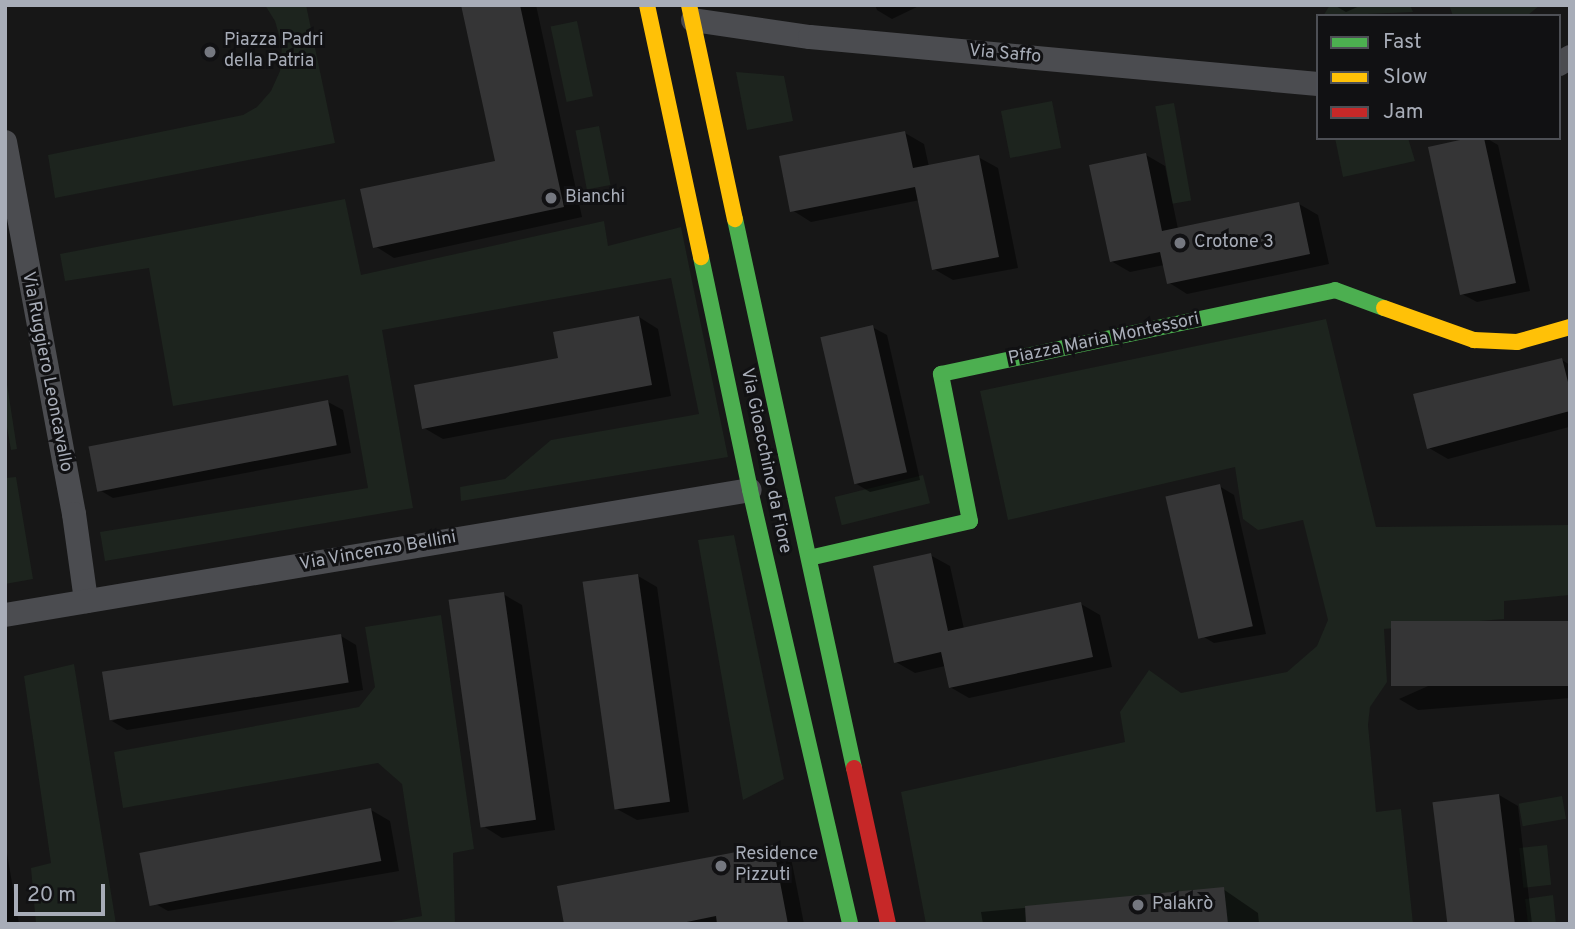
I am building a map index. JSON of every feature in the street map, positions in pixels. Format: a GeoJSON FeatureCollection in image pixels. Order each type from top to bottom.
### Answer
{"type":"FeatureCollection","features":[{"type":"Feature","properties":{"kind":"street","name":"Via Gioacchino da Fiore"},"geometry":{"type":"LineString","coordinates":[[647,5],[750,490],[850,924]]}},
{"type":"Feature","properties":{"kind":"street","name":"Via Gioacchino da Fiore"},"geometry":{"type":"LineString","coordinates":[[691,13],[888,924]]}},
{"type":"Feature","properties":{"kind":"street","name":"Via Saffo"},"geometry":{"type":"LineString","coordinates":[[691,13],[810,37],[1316,84]]}},
{"type":"Feature","properties":{"kind":"street","name":"Via Ruggiero Leoncavallo"},"geometry":{"type":"LineString","coordinates":[[5,142],[74,514],[86,601]]}},
{"type":"Feature","properties":{"kind":"street","name":"Piazza Maria Montessori"},"geometry":{"type":"LineString","coordinates":[[808,558],[970,521],[941,374],[1335,290],[1474,340],[1517,342],[1570,327]]}},
{"type":"Feature","properties":{"kind":"street","name":"Via Vincenzo Bellini"},"geometry":{"type":"LineString","coordinates":[[5,615],[750,490]]}},
{"type":"Feature","properties":{"kind":"shaded area"},"geometry":{"type":"Polygon","coordinates":[[[265,5],[306,5],[335,143],[55,198],[48,155],[243,115],[257,107],[271,91],[280,71],[282,45],[275,21],[265,5]]]}},
{"type":"Feature","properties":{"kind":"shaded area"},"geometry":{"type":"Polygon","coordinates":[[[1330,5],[1410,5],[1413,12],[1368,14],[1324,14],[1330,5]]]}},
{"type":"Feature","properties":{"kind":"shaded area"},"geometry":{"type":"Polygon","coordinates":[[[1449,5],[1540,5],[1529,14],[1452,14],[1449,5]]]}},
{"type":"Feature","properties":{"kind":"shaded area"},"geometry":{"type":"Polygon","coordinates":[[[577,21],[593,96],[567,102],[551,27],[577,21]]]}},
{"type":"Feature","properties":{"kind":"shaded area"},"geometry":{"type":"Polygon","coordinates":[[[736,72],[784,76],[793,121],[747,130],[736,72]]]}},
{"type":"Feature","properties":{"kind":"shaded area"},"geometry":{"type":"Polygon","coordinates":[[[1052,101],[1061,148],[1010,158],[1001,111],[1052,101]]]}},
{"type":"Feature","properties":{"kind":"shaded area"},"geometry":{"type":"Polygon","coordinates":[[[1174,103],[1191,200],[1172,204],[1155,106],[1174,103]]]}},
{"type":"Feature","properties":{"kind":"shaded area"},"geometry":{"type":"Polygon","coordinates":[[[599,126],[610,185],[587,189],[575,131],[599,126]]]}},
{"type":"Feature","properties":{"kind":"shaded area"},"geometry":{"type":"Polygon","coordinates":[[[1335,140],[1409,140],[1415,161],[1343,177],[1335,140]]]}},
{"type":"Feature","properties":{"kind":"shaded area"},"geometry":{"type":"Polygon","coordinates":[[[345,199],[361,275],[604,221],[608,246],[681,227],[728,457],[461,501],[460,487],[505,479],[551,440],[699,414],[671,278],[382,330],[413,508],[105,561],[100,532],[368,488],[348,375],[173,406],[149,268],[65,281],[60,254],[345,199]]]}},
{"type":"Feature","properties":{"kind":"shaded area"},"geometry":{"type":"Polygon","coordinates":[[[1326,319],[1376,527],[1570,525],[1570,595],[1504,601],[1504,619],[1384,629],[1387,682],[1370,707],[1368,725],[1376,812],[1401,809],[1413,924],[926,924],[901,792],[1125,742],[1120,712],[1149,670],[1181,693],[1287,672],[1317,646],[1328,620],[1303,520],[1258,530],[1243,519],[1235,467],[1008,520],[980,391],[1326,319]]]}},
{"type":"Feature","properties":{"kind":"shaded area"},"geometry":{"type":"Polygon","coordinates":[[[5,371],[17,449],[11,450],[5,416],[5,371]]]}},
{"type":"Feature","properties":{"kind":"shaded area"},"geometry":{"type":"Polygon","coordinates":[[[923,475],[930,503],[842,525],[835,497],[923,475]]]}},
{"type":"Feature","properties":{"kind":"shaded area"},"geometry":{"type":"Polygon","coordinates":[[[16,477],[33,579],[5,584],[5,478],[16,477]]]}},
{"type":"Feature","properties":{"kind":"shaded area"},"geometry":{"type":"Polygon","coordinates":[[[734,535],[784,779],[743,800],[698,540],[734,535]]]}},
{"type":"Feature","properties":{"kind":"shaded area"},"geometry":{"type":"Polygon","coordinates":[[[441,615],[474,849],[453,853],[455,924],[380,924],[422,916],[402,784],[378,763],[123,808],[114,752],[359,707],[375,687],[365,627],[441,615]]]}},
{"type":"Feature","properties":{"kind":"shaded area"},"geometry":{"type":"Polygon","coordinates":[[[74,664],[116,924],[36,924],[31,868],[51,863],[24,676],[74,664]]]}},
{"type":"Feature","properties":{"kind":"shaded area"},"geometry":{"type":"Polygon","coordinates":[[[1562,796],[1566,819],[1523,826],[1519,804],[1562,796]]]}},
{"type":"Feature","properties":{"kind":"shaded area"},"geometry":{"type":"Polygon","coordinates":[[[1547,845],[1551,885],[1523,888],[1519,848],[1547,845]]]}},
{"type":"Feature","properties":{"kind":"shaded area"},"geometry":{"type":"Polygon","coordinates":[[[1553,895],[1556,924],[1528,924],[1525,899],[1553,895]]]}},
{"type":"Feature","properties":{"kind":"building"},"geometry":{"type":"Polygon","coordinates":[[[461,5],[520,5],[564,207],[373,248],[360,189],[495,161],[461,5]]]}},
{"type":"Feature","properties":{"kind":"building"},"geometry":{"type":"Polygon","coordinates":[[[905,131],[913,168],[979,155],[999,257],[932,270],[915,187],[790,212],[779,156],[905,131]]]}},
{"type":"Feature","properties":{"kind":"building"},"geometry":{"type":"Polygon","coordinates":[[[1460,140],[1484,140],[1516,283],[1460,295],[1428,147],[1460,140]]]}},
{"type":"Feature","properties":{"kind":"building"},"geometry":{"type":"Polygon","coordinates":[[[1146,153],[1162,231],[1299,202],[1310,254],[1167,284],[1160,252],[1110,262],[1089,165],[1146,153]]]}},
{"type":"Feature","properties":{"kind":"building"},"geometry":{"type":"Polygon","coordinates":[[[639,316],[652,385],[422,429],[414,385],[558,358],[553,332],[639,316]]]}},
{"type":"Feature","properties":{"kind":"building"},"geometry":{"type":"Polygon","coordinates":[[[873,325],[907,472],[854,484],[820,337],[873,325]]]}},
{"type":"Feature","properties":{"kind":"building"},"geometry":{"type":"Polygon","coordinates":[[[1562,358],[1570,390],[1570,411],[1427,449],[1413,394],[1562,358]]]}},
{"type":"Feature","properties":{"kind":"building"},"geometry":{"type":"Polygon","coordinates":[[[328,400],[337,445],[97,492],[88,447],[328,400]]]}},
{"type":"Feature","properties":{"kind":"building"},"geometry":{"type":"Polygon","coordinates":[[[1220,484],[1253,626],[1198,639],[1165,497],[1220,484]]]}},
{"type":"Feature","properties":{"kind":"building"},"geometry":{"type":"Polygon","coordinates":[[[931,553],[948,631],[1081,602],[1093,657],[949,688],[941,652],[894,663],[873,566],[931,553]]]}},
{"type":"Feature","properties":{"kind":"building"},"geometry":{"type":"Polygon","coordinates":[[[638,574],[670,802],[615,810],[583,582],[638,574]]]}},
{"type":"Feature","properties":{"kind":"building"},"geometry":{"type":"Polygon","coordinates":[[[504,592],[536,820],[481,828],[449,600],[504,592]]]}},
{"type":"Feature","properties":{"kind":"building"},"geometry":{"type":"Polygon","coordinates":[[[1391,621],[1570,621],[1570,686],[1391,686],[1391,621]]]}},
{"type":"Feature","properties":{"kind":"building"},"geometry":{"type":"Polygon","coordinates":[[[341,634],[349,682],[110,720],[102,672],[341,634]]]}},
{"type":"Feature","properties":{"kind":"building"},"geometry":{"type":"Polygon","coordinates":[[[1499,794],[1515,924],[1447,924],[1432,802],[1499,794]]]}},
{"type":"Feature","properties":{"kind":"building"},"geometry":{"type":"Polygon","coordinates":[[[371,808],[381,861],[150,906],[139,853],[371,808]]]}},
{"type":"Feature","properties":{"kind":"building","name":"Residence Pizzuti"},"geometry":{"type":"Polygon","coordinates":[[[773,845],[788,924],[717,924],[716,916],[677,924],[564,924],[557,886],[773,845]]]}},
{"type":"Feature","properties":{"kind":"building","name":"Palakrò"},"geometry":{"type":"Polygon","coordinates":[[[1224,887],[1228,924],[1026,924],[1025,906],[1224,887]]]}},
{"type":"Feature","properties":{"kind":"traffic: fast"},"geometry":{"type":"LineString","coordinates":[[735,219],[854,768]]}},
{"type":"Feature","properties":{"kind":"traffic: fast"},"geometry":{"type":"LineString","coordinates":[[701,257],[750,490],[850,924]]}},
{"type":"Feature","properties":{"kind":"traffic: fast"},"geometry":{"type":"LineString","coordinates":[[809,558],[970,521],[941,374],[1335,290],[1384,308]]}},
{"type":"Feature","properties":{"kind":"traffic: slow"},"geometry":{"type":"LineString","coordinates":[[647,5],[701,257]]}},
{"type":"Feature","properties":{"kind":"traffic: slow"},"geometry":{"type":"LineString","coordinates":[[689,5],[735,219]]}},
{"type":"Feature","properties":{"kind":"traffic: slow"},"geometry":{"type":"LineString","coordinates":[[1384,308],[1474,340],[1517,342],[1570,327]]}},
{"type":"Feature","properties":{"kind":"traffic: jam"},"geometry":{"type":"LineString","coordinates":[[854,768],[888,924]]}},
{"type":"Feature","properties":{"kind":"place","name":"Piazza Padri della Patria"},"geometry":{"type":"Point","coordinates":[210,52]}},
{"type":"Feature","properties":{"kind":"place","name":"Bianchi"},"geometry":{"type":"Point","coordinates":[551,198]}},
{"type":"Feature","properties":{"kind":"place","name":"Crotone 3"},"geometry":{"type":"Point","coordinates":[1180,243]}},
{"type":"Feature","properties":{"kind":"place","name":"Residence Pizzuti"},"geometry":{"type":"Point","coordinates":[721,866]}},
{"type":"Feature","properties":{"kind":"place","name":"Palakrò"},"geometry":{"type":"Point","coordinates":[1138,905]}}]}
